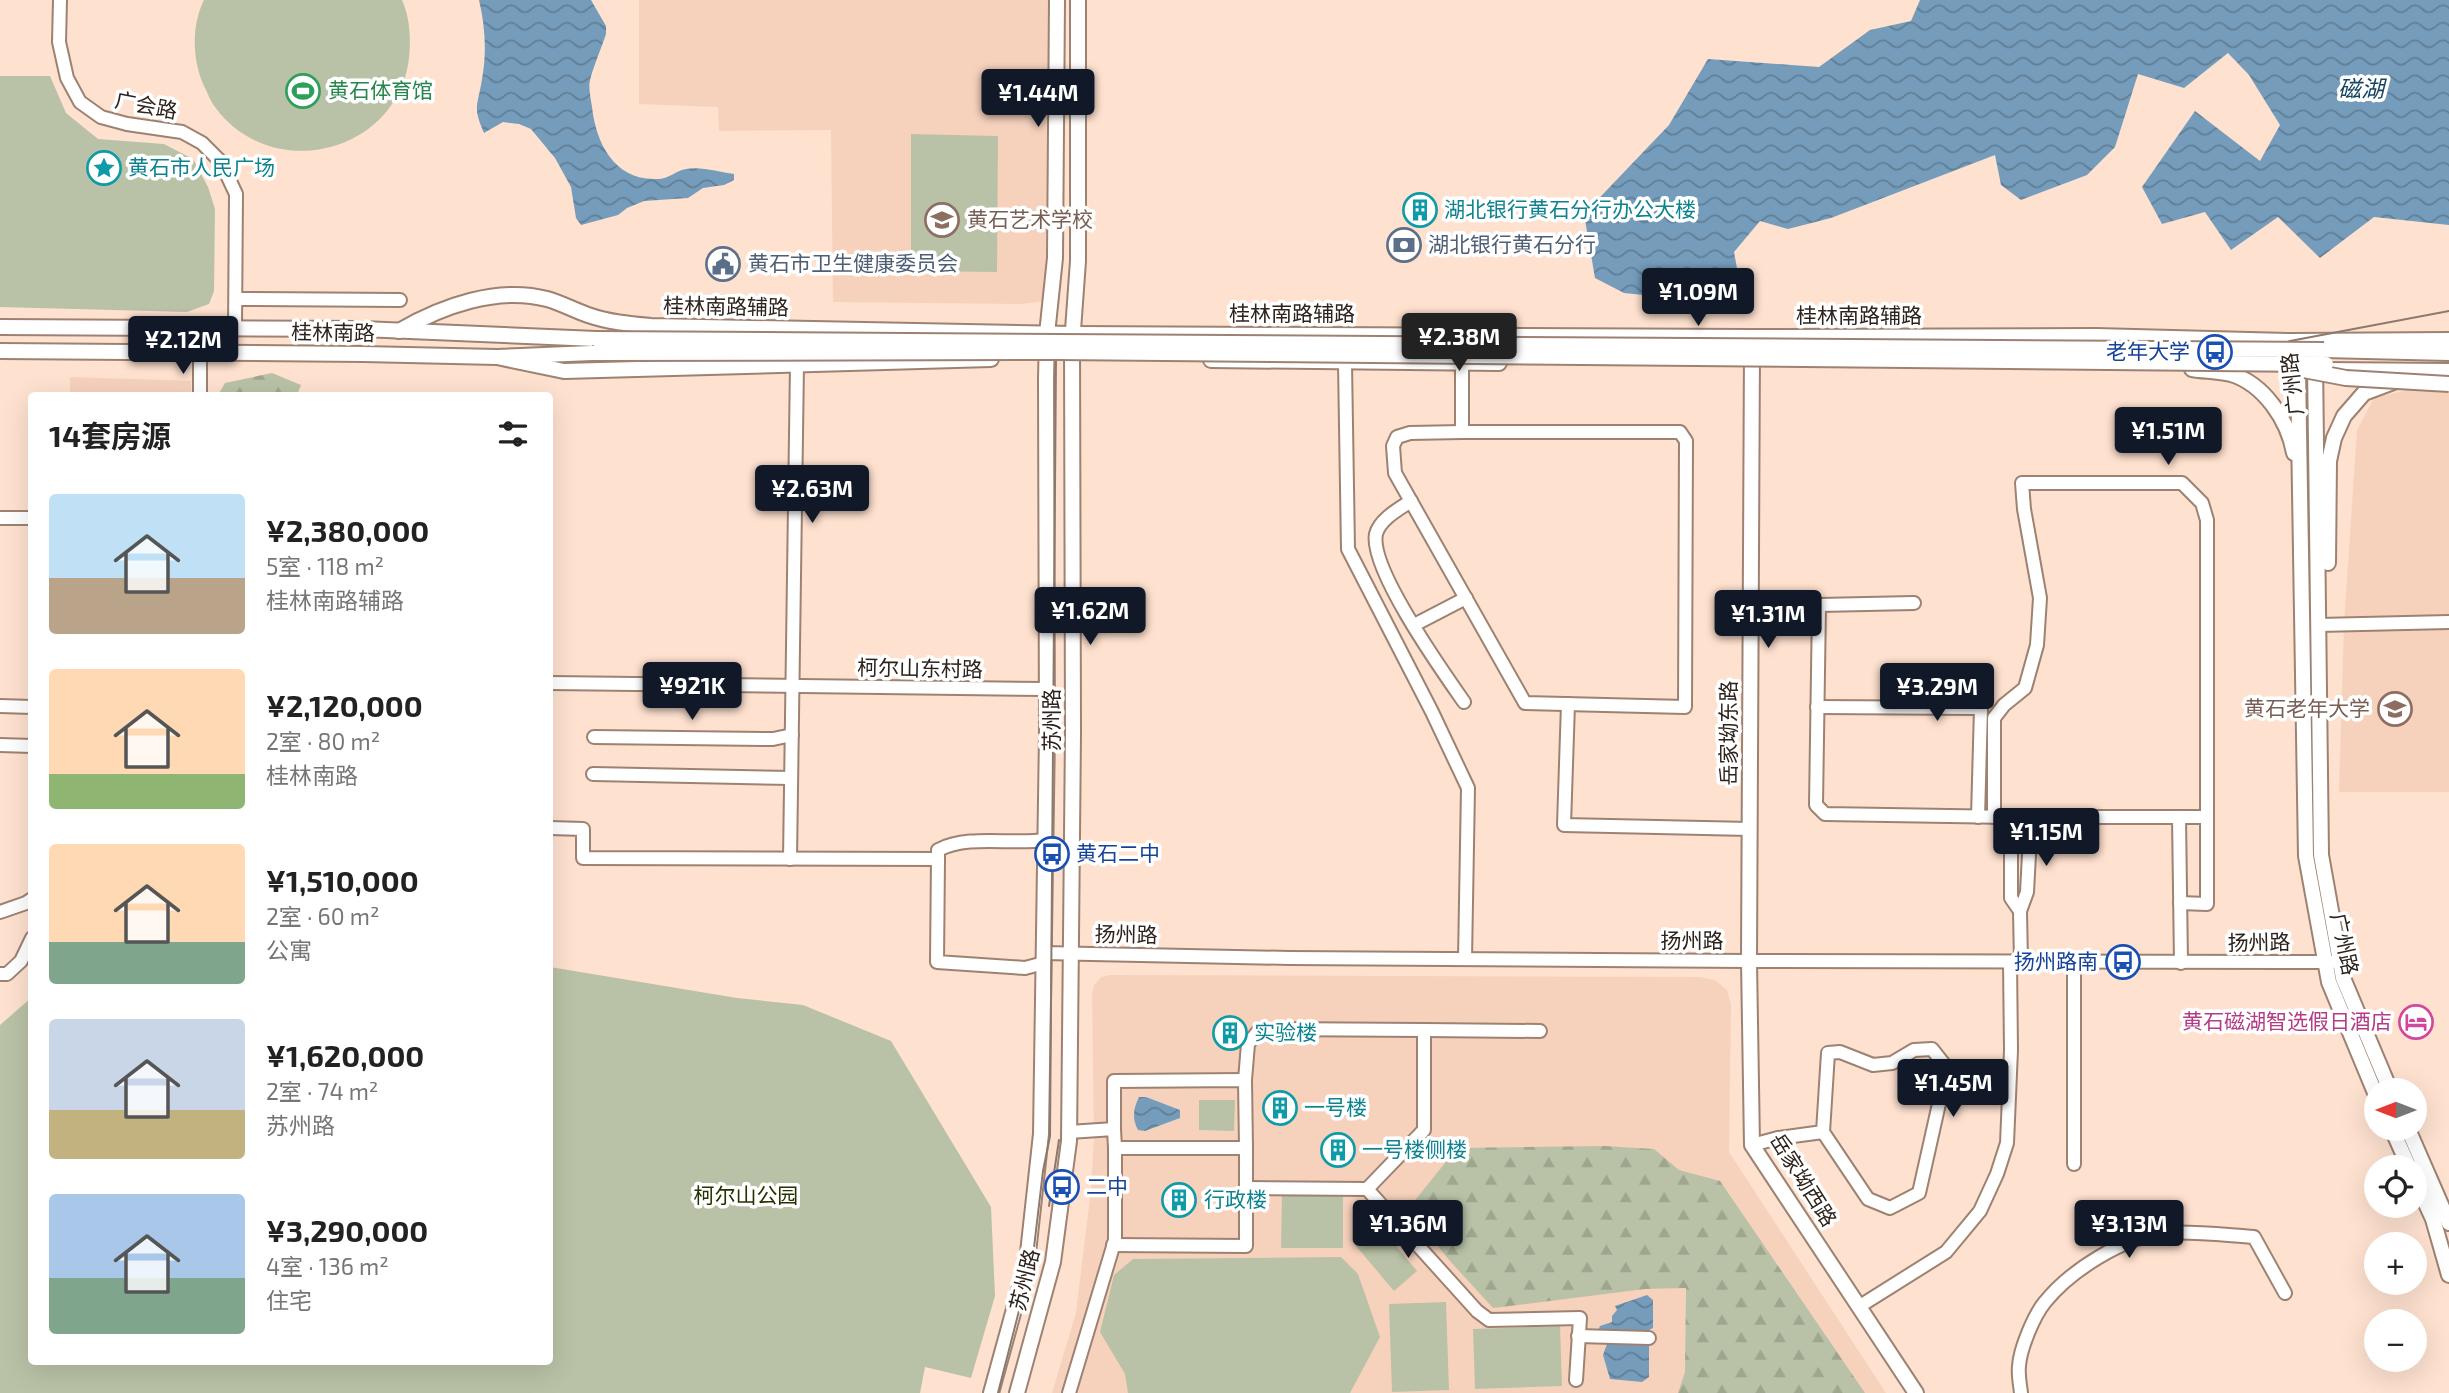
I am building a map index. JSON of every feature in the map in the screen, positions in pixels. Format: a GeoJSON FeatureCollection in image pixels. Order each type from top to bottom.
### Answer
{"type":"FeatureCollection","features":[{"type":"Feature","properties":{"kind":"main road","name":"苏州路"},"geometry":{"type":"LineString","coordinates":[[991,1393],[1027,1262],[1041,1134],[1047,334],[1055,258],[1057,0]]}},
{"type":"Feature","properties":{"kind":"main road","name":"苏州路"},"geometry":{"type":"LineString","coordinates":[[1017,1393],[1053,1262],[1069,1132],[1073,334],[1079,261],[1078,0]]}},
{"type":"Feature","properties":{"kind":"main road","name":"桂林南路辅路"},"geometry":{"type":"LineString","coordinates":[[399,331],[440,311],[486,298],[513,294],[547,299],[588,315],[619,323],[651,326],[1047,334],[2096,336],[2449,340]]}},
{"type":"Feature","properties":{"kind":"main road","name":"桂林南路"},"geometry":{"type":"LineString","coordinates":[[0,327],[399,331],[594,346]]}},
{"type":"Feature","properties":{"kind":"main road","name":"岳家坳东路"},"geometry":{"type":"LineString","coordinates":[[1749,961],[1753,337]]}},
{"type":"Feature","properties":{"kind":"main road","name":"广州路"},"geometry":{"type":"LineString","coordinates":[[2311,340],[2298,370],[2306,856],[2329,982],[2369,1078]]}},
{"type":"Feature","properties":{"kind":"main road","name":"广州路"},"geometry":{"type":"LineString","coordinates":[[2311,340],[2317,370],[2321,855],[2343,978],[2385,1078]]}},
{"type":"Feature","properties":{"kind":"main road"},"geometry":{"type":"LineString","coordinates":[[497,357],[594,346],[2310,350],[2449,353]]}},
{"type":"Feature","properties":{"kind":"main road"},"geometry":{"type":"LineString","coordinates":[[594,346],[2449,365]]}},
{"type":"Feature","properties":{"kind":"main road","name":"桂林南路"},"geometry":{"type":"LineString","coordinates":[[0,351],[497,357]]}},
{"type":"Feature","properties":{"kind":"main road"},"geometry":{"type":"LineString","coordinates":[[497,357],[564,371],[1073,358],[1345,363],[1752,362],[2449,372]]}},
{"type":"Feature","properties":{"kind":"main road"},"geometry":{"type":"LineString","coordinates":[[2269,363],[2346,378],[2449,384]]}},
{"type":"Feature","properties":{"kind":"main road"},"geometry":{"type":"LineString","coordinates":[[2192,369],[2229,373],[2249,381],[2267,397],[2280,417],[2292,447],[2299,504]]}},
{"type":"Feature","properties":{"kind":"main road"},"geometry":{"type":"LineString","coordinates":[[2319,621],[2328,586],[2329,461],[2334,438],[2344,416],[2364,393],[2389,383],[2449,372]]}},
{"type":"Feature","properties":{"kind":"main road","name":"岳家坳西路"},"geometry":{"type":"LineString","coordinates":[[1749,961],[1752,1145],[1916,1393]]}},
{"type":"Feature","properties":{"kind":"main road"},"geometry":{"type":"LineString","coordinates":[[2412,1141],[2449,1223]]}},
{"type":"Feature","properties":{"kind":"main road"},"geometry":{"type":"LineString","coordinates":[[2427,1206],[2449,1275]]}},
{"type":"Feature","properties":{"kind":"street","name":"广会路"},"geometry":{"type":"LineString","coordinates":[[60,0],[59,42],[67,78],[80,102],[101,117],[127,124],[182,132],[202,143],[221,162],[236,194],[235,328]]}},
{"type":"Feature","properties":{"kind":"street"},"geometry":{"type":"LineString","coordinates":[[236,299],[400,300]]}},
{"type":"Feature","properties":{"kind":"street"},"geometry":{"type":"LineString","coordinates":[[200,352],[200,392]]}},
{"type":"Feature","properties":{"kind":"street"},"geometry":{"type":"LineString","coordinates":[[1345,363],[1348,549],[1468,788],[1465,959]]}},
{"type":"Feature","properties":{"kind":"street"},"geometry":{"type":"LineString","coordinates":[[1462,363],[1462,432]]}},
{"type":"Feature","properties":{"kind":"street"},"geometry":{"type":"LineString","coordinates":[[790,859],[797,364]]}},
{"type":"Feature","properties":{"kind":"street"},"geometry":{"type":"LineString","coordinates":[[1462,432],[1680,432],[1686,441],[1685,707],[1525,703],[1395,473],[1393,446],[1397,437],[1410,433],[1462,432]]}},
{"type":"Feature","properties":{"kind":"street"},"geometry":{"type":"LineString","coordinates":[[1994,817],[1994,718],[2004,705],[2025,688],[2037,645],[2040,598],[2024,509],[2022,482],[2182,484],[2202,503],[2207,520],[2207,904],[2180,903]]}},
{"type":"Feature","properties":{"kind":"street"},"geometry":{"type":"LineString","coordinates":[[1411,501],[1387,518],[1377,533],[1376,551],[1389,582],[1464,702]]}},
{"type":"Feature","properties":{"kind":"street"},"geometry":{"type":"LineString","coordinates":[[0,518],[28,518]]}},
{"type":"Feature","properties":{"kind":"street"},"geometry":{"type":"LineString","coordinates":[[1415,625],[1466,598]]}},
{"type":"Feature","properties":{"kind":"street"},"geometry":{"type":"LineString","coordinates":[[1751,604],[1914,603]]}},
{"type":"Feature","properties":{"kind":"street"},"geometry":{"type":"LineString","coordinates":[[1819,605],[1816,805],[1825,814],[2207,817]]}},
{"type":"Feature","properties":{"kind":"street"},"geometry":{"type":"LineString","coordinates":[[2319,621],[2449,622]]}},
{"type":"Feature","properties":{"kind":"street","name":"柯尔山东村路"},"geometry":{"type":"LineString","coordinates":[[553,683],[1046,689]]}},
{"type":"Feature","properties":{"kind":"street"},"geometry":{"type":"LineString","coordinates":[[1568,704],[1564,825],[1750,828]]}},
{"type":"Feature","properties":{"kind":"street"},"geometry":{"type":"LineString","coordinates":[[1817,707],[1981,708],[2004,705]]}},
{"type":"Feature","properties":{"kind":"street"},"geometry":{"type":"LineString","coordinates":[[0,706],[28,706]]}},
{"type":"Feature","properties":{"kind":"street"},"geometry":{"type":"LineString","coordinates":[[1978,817],[1981,708]]}},
{"type":"Feature","properties":{"kind":"street"},"geometry":{"type":"LineString","coordinates":[[594,737],[773,739],[792,735]]}},
{"type":"Feature","properties":{"kind":"street"},"geometry":{"type":"LineString","coordinates":[[0,745],[28,746]]}},
{"type":"Feature","properties":{"kind":"street"},"geometry":{"type":"LineString","coordinates":[[593,774],[791,778]]}},
{"type":"Feature","properties":{"kind":"street"},"geometry":{"type":"LineString","coordinates":[[2011,817],[2011,898],[2020,911]]}},
{"type":"Feature","properties":{"kind":"street"},"geometry":{"type":"LineString","coordinates":[[1860,1306],[1946,1252],[1980,1211],[1997,1174],[2007,1143],[2015,962],[2020,911],[2027,892],[2031,817]]}},
{"type":"Feature","properties":{"kind":"street"},"geometry":{"type":"LineString","coordinates":[[2179,817],[2181,963]]}},
{"type":"Feature","properties":{"kind":"street"},"geometry":{"type":"LineString","coordinates":[[553,828],[583,829],[583,858],[938,859],[938,850],[953,842],[1028,843],[1045,840]]}},
{"type":"Feature","properties":{"kind":"street","name":"扬州路"},"geometry":{"type":"LineString","coordinates":[[938,859],[937,962],[1025,968],[1044,958],[1071,953],[1465,959],[2340,962]]}},
{"type":"Feature","properties":{"kind":"street"},"geometry":{"type":"LineString","coordinates":[[0,912],[28,905]]}},
{"type":"Feature","properties":{"kind":"street"},"geometry":{"type":"LineString","coordinates":[[0,974],[7,974],[21,961],[28,946]]}},
{"type":"Feature","properties":{"kind":"street"},"geometry":{"type":"LineString","coordinates":[[2074,962],[2074,1164]]}},
{"type":"Feature","properties":{"kind":"street"},"geometry":{"type":"LineString","coordinates":[[1113,1245],[1246,1246],[1245,1080],[1248,1044],[1260,1029],[1541,1031]]}},
{"type":"Feature","properties":{"kind":"street"},"geometry":{"type":"LineString","coordinates":[[1246,1188],[1367,1189],[1424,1130],[1424,1030]]}},
{"type":"Feature","properties":{"kind":"street"},"geometry":{"type":"LineString","coordinates":[[1932,1049],[1947,1068],[1919,1193],[1890,1208],[1868,1199],[1823,1132],[1828,1053],[1840,1052],[1872,1065],[1892,1063],[1914,1050],[1932,1049]]}},
{"type":"Feature","properties":{"kind":"street"},"geometry":{"type":"LineString","coordinates":[[1069,1393],[1113,1245],[1114,1081],[1245,1080]]}},
{"type":"Feature","properties":{"kind":"street"},"geometry":{"type":"LineString","coordinates":[[1069,1132],[1114,1129]]}},
{"type":"Feature","properties":{"kind":"street"},"geometry":{"type":"LineString","coordinates":[[1752,1145],[1778,1138],[1823,1132]]}},
{"type":"Feature","properties":{"kind":"street"},"geometry":{"type":"LineString","coordinates":[[1115,1148],[1246,1147]]}},
{"type":"Feature","properties":{"kind":"street"},"geometry":{"type":"LineString","coordinates":[[1367,1189],[1477,1311],[1489,1320],[1580,1318],[1576,1380]]}},
{"type":"Feature","properties":{"kind":"street"},"geometry":{"type":"LineString","coordinates":[[2021,1393],[2019,1365],[2027,1338],[2043,1303],[2069,1278],[2100,1256],[2128,1242],[2161,1233],[2254,1237],[2285,1293]]}},
{"type":"Feature","properties":{"kind":"street"},"geometry":{"type":"LineString","coordinates":[[1578,1336],[1642,1338]]}},
{"type":"Feature","properties":{"kind":"shaded area","name":"黄石艺术学校"},"geometry":{"type":"Polygon","coordinates":[[[639,0],[1055,0],[1055,138],[1047,301],[1021,304],[833,302],[831,130],[719,131],[718,107],[639,104],[639,0]]]}},
{"type":"Feature","properties":{"kind":"shaded area"},"geometry":{"type":"Polygon","coordinates":[[[70,377],[191,381],[191,392],[70,392],[70,377]]]}},
{"type":"Feature","properties":{"kind":"shaded area"},"geometry":{"type":"Polygon","coordinates":[[[2449,380],[2449,792],[2339,792],[2344,624],[2357,430],[2374,398],[2449,380]]]}},
{"type":"Feature","properties":{"kind":"shaded area"},"geometry":{"type":"Polygon","coordinates":[[[1101,977],[1700,977],[1715,980],[1727,990],[1731,1004],[1729,1152],[1886,1393],[1052,1393],[1076,1313],[1091,1189],[1094,1138],[1092,995],[1094,985],[1101,977]]]}},
{"type":"Feature","properties":{"kind":"green space","name":"黄石体育馆"},"geometry":{"type":"Polygon","coordinates":[[[204,0],[402,0],[410,43],[400,91],[382,117],[358,136],[329,147],[299,151],[268,146],[239,131],[215,107],[205,88],[198,67],[195,44],[197,21],[204,0]]]}},
{"type":"Feature","properties":{"kind":"green space","name":"黄石市人民广场"},"geometry":{"type":"Polygon","coordinates":[[[0,76],[50,76],[66,113],[98,139],[164,144],[193,159],[208,187],[215,209],[214,291],[209,304],[187,312],[0,307],[0,76]]]}},
{"type":"Feature","properties":{"kind":"green space"},"geometry":{"type":"Polygon","coordinates":[[[911,134],[998,136],[997,272],[911,271],[911,134]]]}},
{"type":"Feature","properties":{"kind":"green space"},"geometry":{"type":"Polygon","coordinates":[[[272,373],[301,385],[298,392],[220,392],[225,383],[272,373]]]}},
{"type":"Feature","properties":{"kind":"green space","name":"柯尔山公园"},"geometry":{"type":"Polygon","coordinates":[[[553,967],[737,998],[803,1005],[891,1041],[991,1207],[995,1296],[971,1378],[925,1367],[920,1393],[0,1393],[0,1025],[28,1001],[28,1365],[553,1365],[553,967]]]}},
{"type":"Feature","properties":{"kind":"green space"},"geometry":{"type":"Polygon","coordinates":[[[1199,1100],[1235,1100],[1234,1131],[1199,1130],[1199,1100]]]}},
{"type":"Feature","properties":{"kind":"green space"},"geometry":{"type":"Polygon","coordinates":[[[1604,1146],[1654,1149],[1679,1170],[1720,1181],[1865,1393],[1678,1393],[1685,1372],[1686,1288],[1645,1289],[1493,1308],[1449,1260],[1408,1209],[1457,1148],[1604,1146]]]}},
{"type":"Feature","properties":{"kind":"green space"},"geometry":{"type":"Polygon","coordinates":[[[1282,1191],[1343,1191],[1343,1248],[1281,1248],[1282,1191]]]}},
{"type":"Feature","properties":{"kind":"green space"},"geometry":{"type":"Polygon","coordinates":[[[1374,1220],[1417,1271],[1394,1291],[1351,1240],[1374,1220]]]}},
{"type":"Feature","properties":{"kind":"green space"},"geometry":{"type":"Polygon","coordinates":[[[1341,1257],[1358,1274],[1380,1337],[1350,1393],[1128,1393],[1125,1374],[1100,1332],[1114,1275],[1133,1259],[1341,1257]]]}},
{"type":"Feature","properties":{"kind":"green space"},"geometry":{"type":"Polygon","coordinates":[[[1446,1302],[1449,1390],[1392,1392],[1389,1304],[1446,1302]]]}},
{"type":"Feature","properties":{"kind":"green space"},"geometry":{"type":"Polygon","coordinates":[[[1560,1326],[1562,1386],[1475,1389],[1473,1329],[1560,1326]]]}},
{"type":"Feature","properties":{"kind":"water"},"geometry":{"type":"Polygon","coordinates":[[[479,0],[591,0],[606,26],[606,34],[589,86],[598,134],[610,157],[618,166],[641,178],[661,179],[682,170],[698,168],[734,174],[734,180],[724,185],[703,188],[688,198],[644,201],[618,215],[581,225],[576,218],[571,187],[555,158],[531,129],[503,122],[484,133],[477,111],[485,49],[479,0]]]}},
{"type":"Feature","properties":{"kind":"water","name":"磁湖"},"geometry":{"type":"Polygon","coordinates":[[[1920,0],[2449,0],[2449,225],[2374,217],[2320,258],[2278,217],[2231,250],[2205,212],[2162,224],[2142,187],[2195,111],[2260,161],[2280,125],[2249,75],[2228,53],[2184,88],[2138,74],[2115,147],[2087,175],[2021,200],[2001,185],[1995,155],[1831,218],[1788,229],[1760,221],[1734,252],[1741,290],[1681,299],[1624,293],[1595,278],[1584,214],[1669,125],[1708,59],[1819,67],[1870,30],[1911,21],[1920,0]]]}},
{"type":"Feature","properties":{"kind":"water"},"geometry":{"type":"Polygon","coordinates":[[[1139,1097],[1146,1097],[1180,1110],[1180,1118],[1145,1131],[1138,1130],[1134,1114],[1139,1097]]]}},
{"type":"Feature","properties":{"kind":"water"},"geometry":{"type":"Polygon","coordinates":[[[1647,1295],[1653,1300],[1653,1328],[1645,1332],[1598,1331],[1600,1326],[1612,1322],[1612,1316],[1617,1310],[1615,1306],[1647,1295]]]}},
{"type":"Feature","properties":{"kind":"water"},"geometry":{"type":"Polygon","coordinates":[[[1644,1343],[1649,1346],[1649,1377],[1642,1382],[1610,1379],[1603,1355],[1607,1344],[1644,1343]]]}},
{"type":"Feature","properties":{"kind":"tram line"},"geometry":{"type":"LineString","coordinates":[[998,1393],[1033,1256],[1050,1136],[1056,358],[1060,348],[1068,344],[1084,344],[2267,350],[2290,341],[2449,311]]}},
{"type":"Feature","properties":{"kind":"tram line"},"geometry":{"type":"LineString","coordinates":[[1049,1206],[1059,1140]]}},
{"type":"Feature","properties":{"kind":"place","name":"黄石体育馆"},"geometry":{"type":"Point","coordinates":[303,91]}},
{"type":"Feature","properties":{"kind":"place","name":"黄石市人民广场"},"geometry":{"type":"Point","coordinates":[104,168]}},
{"type":"Feature","properties":{"kind":"place","name":"湖北银行黄石分行办公大楼"},"geometry":{"type":"Point","coordinates":[1420,210]}},
{"type":"Feature","properties":{"kind":"place","name":"黄石艺术学校"},"geometry":{"type":"Point","coordinates":[942,220]}},
{"type":"Feature","properties":{"kind":"place","name":"湖北银行黄石分行"},"geometry":{"type":"Point","coordinates":[1404,245]}},
{"type":"Feature","properties":{"kind":"place","name":"黄石市卫生健康委员会"},"geometry":{"type":"Point","coordinates":[723,264]}},
{"type":"Feature","properties":{"kind":"place","name":"老年大学"},"geometry":{"type":"Point","coordinates":[2215,352]}},
{"type":"Feature","properties":{"kind":"place","name":"黄石老年大学"},"geometry":{"type":"Point","coordinates":[2395,709]}},
{"type":"Feature","properties":{"kind":"place","name":"黄石二中"},"geometry":{"type":"Point","coordinates":[1052,854]}},
{"type":"Feature","properties":{"kind":"place","name":"扬州路南"},"geometry":{"type":"Point","coordinates":[2123,962]}},
{"type":"Feature","properties":{"kind":"place","name":"黄石磁湖智选假日酒店"},"geometry":{"type":"Point","coordinates":[2416,1022]}},
{"type":"Feature","properties":{"kind":"place","name":"实验楼"},"geometry":{"type":"Point","coordinates":[1230,1033]}},
{"type":"Feature","properties":{"kind":"place","name":"一号楼"},"geometry":{"type":"Point","coordinates":[1280,1108]}},
{"type":"Feature","properties":{"kind":"place","name":"一号楼侧楼"},"geometry":{"type":"Point","coordinates":[1338,1150]}},
{"type":"Feature","properties":{"kind":"place","name":"二中"},"geometry":{"type":"Point","coordinates":[1062,1187]}},
{"type":"Feature","properties":{"kind":"place","name":"行政楼"},"geometry":{"type":"Point","coordinates":[1179,1200]}}]}
